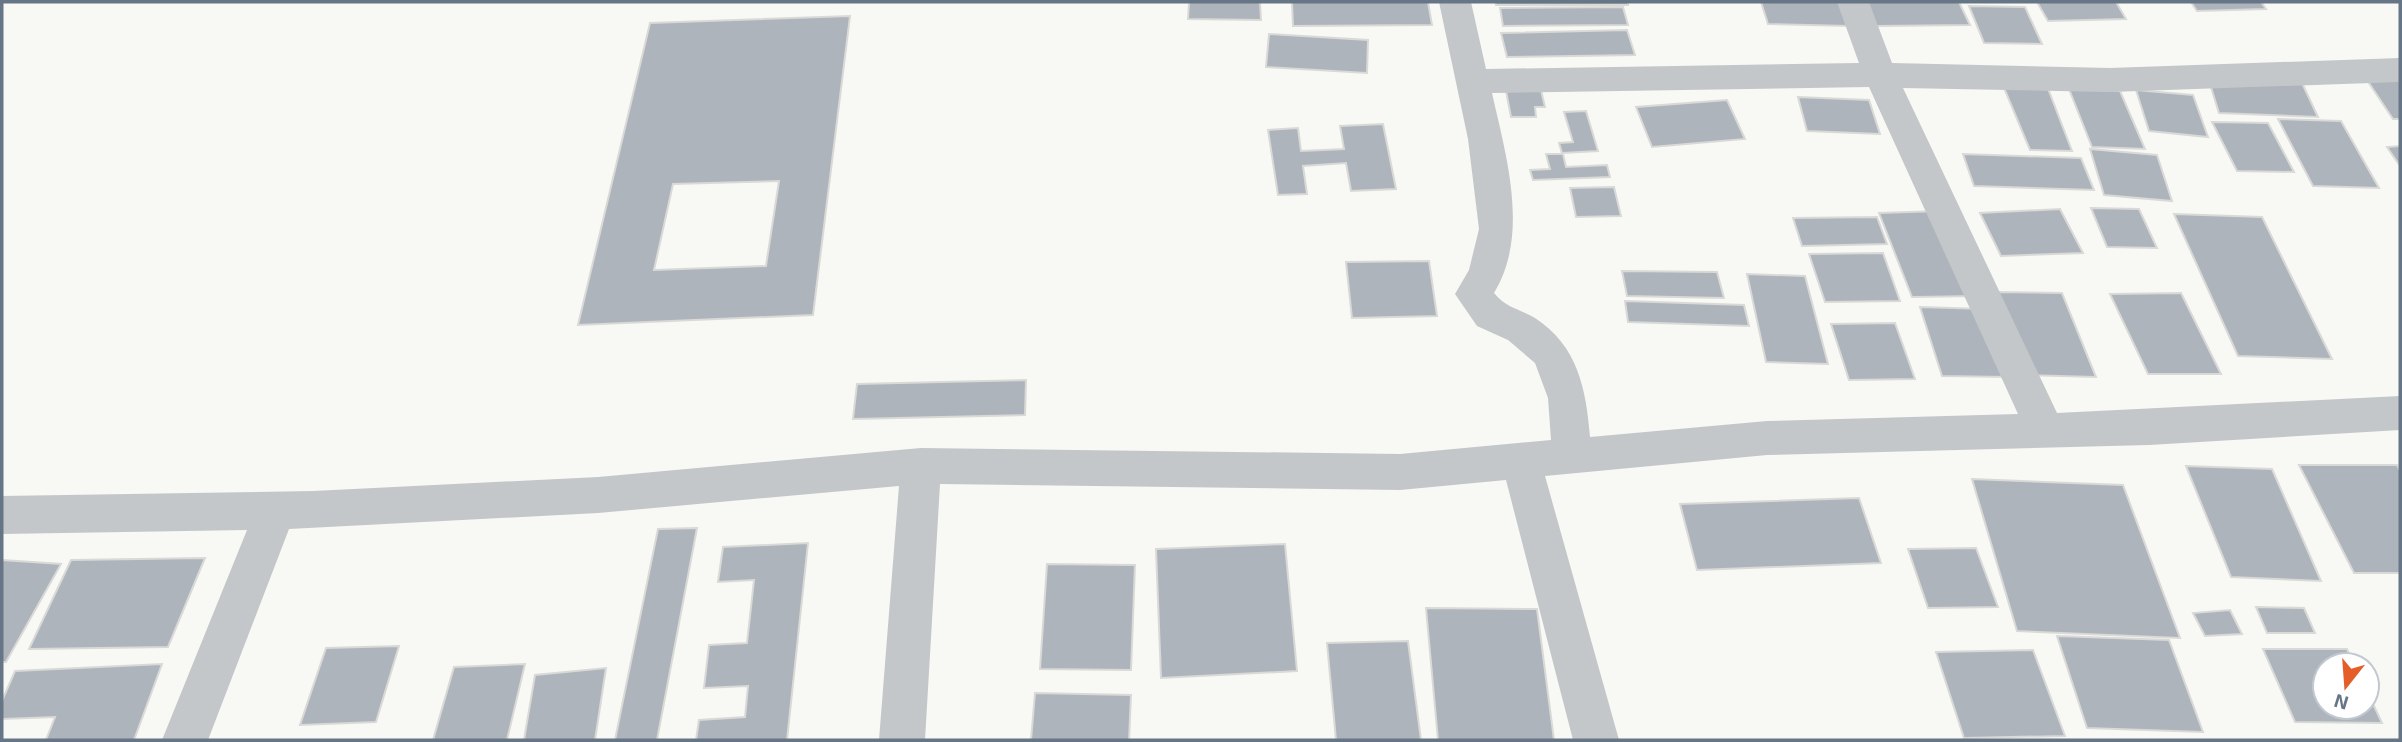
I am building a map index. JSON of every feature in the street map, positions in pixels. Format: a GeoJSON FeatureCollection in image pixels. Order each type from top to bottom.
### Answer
{"type":"FeatureCollection","features":[{"type":"Feature","properties":{"kind":"street"},"geometry":{"type":"LineString","coordinates":[[1455,2],[1485,139],[1497,229],[1487,273],[1474,294],[1490,315],[1521,329],[1551,354],[1567,398],[1572,456]]}},
{"type":"Feature","properties":{"kind":"street"},"geometry":{"type":"LineString","coordinates":[[1853,2],[1880,75],[2046,431]]}},
{"type":"Feature","properties":{"kind":"street"},"geometry":{"type":"LineString","coordinates":[[1473,81],[1880,75],[2110,80],[2400,70]]}},
{"type":"Feature","properties":{"kind":"street"},"geometry":{"type":"LineString","coordinates":[[2,515],[275,511],[598,495],[921,466],[1401,472],[1767,438],[2046,431],[2400,413]]}},
{"type":"Feature","properties":{"kind":"street"},"geometry":{"type":"LineString","coordinates":[[1521,461],[1596,740]]}},
{"type":"Feature","properties":{"kind":"street"},"geometry":{"type":"LineString","coordinates":[[902,740],[921,466]]}},
{"type":"Feature","properties":{"kind":"street"},"geometry":{"type":"LineString","coordinates":[[185,740],[275,511]]}},
{"type":"Feature","properties":{"kind":"building"},"geometry":{"type":"Polygon","coordinates":[[[1189,2],[1260,2],[1261,20],[1188,19],[1189,2]]]}},
{"type":"Feature","properties":{"kind":"building"},"geometry":{"type":"Polygon","coordinates":[[[1292,2],[1428,2],[1432,25],[1293,26],[1292,2]]]}},
{"type":"Feature","properties":{"kind":"building"},"geometry":{"type":"Polygon","coordinates":[[[1495,2],[1628,2],[1628,5],[1496,5],[1495,2]]]}},
{"type":"Feature","properties":{"kind":"building"},"geometry":{"type":"Polygon","coordinates":[[[1761,2],[1841,2],[1849,26],[1768,24],[1761,2]]]}},
{"type":"Feature","properties":{"kind":"building"},"geometry":{"type":"Polygon","coordinates":[[[1866,2],[1959,2],[1970,25],[1876,26],[1866,2]]]}},
{"type":"Feature","properties":{"kind":"building"},"geometry":{"type":"Polygon","coordinates":[[[2037,2],[2116,2],[2126,19],[2048,21],[2037,2]]]}},
{"type":"Feature","properties":{"kind":"building"},"geometry":{"type":"Polygon","coordinates":[[[2191,2],[2261,2],[2266,9],[2197,11],[2191,2]]]}},
{"type":"Feature","properties":{"kind":"building"},"geometry":{"type":"Polygon","coordinates":[[[1969,6],[2025,7],[2042,44],[1984,43],[1969,6]]]}},
{"type":"Feature","properties":{"kind":"building"},"geometry":{"type":"Polygon","coordinates":[[[1623,7],[1628,25],[1503,26],[1500,8],[1623,7]]]}},
{"type":"Feature","properties":{"kind":"building"},"geometry":{"type":"Polygon","coordinates":[[[850,16],[813,315],[578,325],[650,23],[850,16]],[[779,181],[673,184],[654,270],[766,266],[779,181]]]}},
{"type":"Feature","properties":{"kind":"building"},"geometry":{"type":"Polygon","coordinates":[[[1627,30],[1635,55],[1507,57],[1501,33],[1627,30]]]}},
{"type":"Feature","properties":{"kind":"building"},"geometry":{"type":"Polygon","coordinates":[[[1269,34],[1368,40],[1367,73],[1266,67],[1269,34]]]}},
{"type":"Feature","properties":{"kind":"building"},"geometry":{"type":"Polygon","coordinates":[[[2365,77],[2400,77],[2400,119],[2393,119],[2365,77]]]}},
{"type":"Feature","properties":{"kind":"building"},"geometry":{"type":"Polygon","coordinates":[[[2002,83],[2047,86],[2072,151],[2030,150],[2002,83]]]}},
{"type":"Feature","properties":{"kind":"building"},"geometry":{"type":"Polygon","coordinates":[[[2302,83],[2318,117],[2219,113],[2210,84],[2302,83]]]}},
{"type":"Feature","properties":{"kind":"building"},"geometry":{"type":"Polygon","coordinates":[[[2069,89],[2120,91],[2145,149],[2092,147],[2069,89]]]}},
{"type":"Feature","properties":{"kind":"building"},"geometry":{"type":"Polygon","coordinates":[[[1541,90],[1545,107],[1535,107],[1536,117],[1511,117],[1506,91],[1541,90]]]}},
{"type":"Feature","properties":{"kind":"building"},"geometry":{"type":"Polygon","coordinates":[[[2136,90],[2193,95],[2208,137],[2149,131],[2136,90]]]}},
{"type":"Feature","properties":{"kind":"building"},"geometry":{"type":"Polygon","coordinates":[[[1798,97],[1869,100],[1880,134],[1807,131],[1798,97]]]}},
{"type":"Feature","properties":{"kind":"building"},"geometry":{"type":"Polygon","coordinates":[[[1727,100],[1745,139],[1652,147],[1636,107],[1727,100]]]}},
{"type":"Feature","properties":{"kind":"building"},"geometry":{"type":"Polygon","coordinates":[[[1586,111],[1598,151],[1562,153],[1559,143],[1573,142],[1564,112],[1586,111]]]}},
{"type":"Feature","properties":{"kind":"building"},"geometry":{"type":"Polygon","coordinates":[[[2278,119],[2341,121],[2379,188],[2313,186],[2278,119]]]}},
{"type":"Feature","properties":{"kind":"building"},"geometry":{"type":"Polygon","coordinates":[[[2212,122],[2268,123],[2294,172],[2237,171],[2212,122]]]}},
{"type":"Feature","properties":{"kind":"building"},"geometry":{"type":"Polygon","coordinates":[[[1383,124],[1396,189],[1351,191],[1346,163],[1303,166],[1307,194],[1278,195],[1268,130],[1298,128],[1301,151],[1344,149],[1340,126],[1383,124]]]}},
{"type":"Feature","properties":{"kind":"building"},"geometry":{"type":"Polygon","coordinates":[[[2400,146],[2400,166],[2387,147],[2400,146]]]}},
{"type":"Feature","properties":{"kind":"building"},"geometry":{"type":"Polygon","coordinates":[[[2090,149],[2157,155],[2172,201],[2104,195],[2090,149]]]}},
{"type":"Feature","properties":{"kind":"building"},"geometry":{"type":"Polygon","coordinates":[[[1546,154],[1563,154],[1566,167],[1607,165],[1610,177],[1533,180],[1530,170],[1550,169],[1546,154]]]}},
{"type":"Feature","properties":{"kind":"building"},"geometry":{"type":"Polygon","coordinates":[[[1963,154],[2081,158],[2094,190],[1974,186],[1963,154]]]}},
{"type":"Feature","properties":{"kind":"building"},"geometry":{"type":"Polygon","coordinates":[[[1614,187],[1621,216],[1576,217],[1570,188],[1614,187]]]}},
{"type":"Feature","properties":{"kind":"building"},"geometry":{"type":"Polygon","coordinates":[[[2091,208],[2139,209],[2157,248],[2107,247],[2091,208]]]}},
{"type":"Feature","properties":{"kind":"building"},"geometry":{"type":"Polygon","coordinates":[[[2060,209],[2083,253],[2001,256],[1980,213],[2060,209]]]}},
{"type":"Feature","properties":{"kind":"building"},"geometry":{"type":"Polygon","coordinates":[[[1941,211],[1977,296],[1912,297],[1879,213],[1941,211]]]}},
{"type":"Feature","properties":{"kind":"building"},"geometry":{"type":"Polygon","coordinates":[[[2174,214],[2262,217],[2332,359],[2238,356],[2174,214]]]}},
{"type":"Feature","properties":{"kind":"building"},"geometry":{"type":"Polygon","coordinates":[[[1877,217],[1887,244],[1802,246],[1793,218],[1877,217]]]}},
{"type":"Feature","properties":{"kind":"building"},"geometry":{"type":"Polygon","coordinates":[[[1883,253],[1900,301],[1825,302],[1809,254],[1883,253]]]}},
{"type":"Feature","properties":{"kind":"building"},"geometry":{"type":"Polygon","coordinates":[[[1429,261],[1437,316],[1352,318],[1346,262],[1429,261]]]}},
{"type":"Feature","properties":{"kind":"building"},"geometry":{"type":"Polygon","coordinates":[[[1622,271],[1717,272],[1724,298],[1627,296],[1622,271]]]}},
{"type":"Feature","properties":{"kind":"building"},"geometry":{"type":"Polygon","coordinates":[[[1747,274],[1805,276],[1828,364],[1766,362],[1747,274]]]}},
{"type":"Feature","properties":{"kind":"building"},"geometry":{"type":"Polygon","coordinates":[[[1995,292],[2062,293],[2096,377],[2026,375],[1995,292]]]}},
{"type":"Feature","properties":{"kind":"building"},"geometry":{"type":"Polygon","coordinates":[[[2181,293],[2221,374],[2148,374],[2110,294],[2181,293]]]}},
{"type":"Feature","properties":{"kind":"building"},"geometry":{"type":"Polygon","coordinates":[[[1625,301],[1744,305],[1749,326],[1628,322],[1625,301]]]}},
{"type":"Feature","properties":{"kind":"building"},"geometry":{"type":"Polygon","coordinates":[[[1920,307],[1984,309],[2009,377],[1942,376],[1920,307]]]}},
{"type":"Feature","properties":{"kind":"building"},"geometry":{"type":"Polygon","coordinates":[[[1895,323],[1915,379],[1849,380],[1831,324],[1895,323]]]}},
{"type":"Feature","properties":{"kind":"building"},"geometry":{"type":"Polygon","coordinates":[[[1026,380],[1025,415],[853,419],[857,384],[1026,380]]]}},
{"type":"Feature","properties":{"kind":"building"},"geometry":{"type":"Polygon","coordinates":[[[2299,465],[2397,465],[2400,471],[2400,573],[2354,573],[2299,465]]]}},
{"type":"Feature","properties":{"kind":"building"},"geometry":{"type":"Polygon","coordinates":[[[2186,466],[2272,469],[2321,581],[2231,577],[2186,466]]]}},
{"type":"Feature","properties":{"kind":"building"},"geometry":{"type":"Polygon","coordinates":[[[1972,479],[2123,485],[2180,638],[2017,631],[1972,479]]]}},
{"type":"Feature","properties":{"kind":"building"},"geometry":{"type":"Polygon","coordinates":[[[1859,498],[1881,563],[1697,570],[1680,504],[1859,498]]]}},
{"type":"Feature","properties":{"kind":"building"},"geometry":{"type":"Polygon","coordinates":[[[697,528],[657,740],[615,740],[658,529],[697,528]]]}},
{"type":"Feature","properties":{"kind":"building"},"geometry":{"type":"Polygon","coordinates":[[[808,543],[787,740],[696,740],[699,720],[745,717],[748,686],[704,688],[709,645],[747,643],[754,580],[718,582],[723,547],[808,543]]]}},
{"type":"Feature","properties":{"kind":"building"},"geometry":{"type":"Polygon","coordinates":[[[1285,544],[1297,671],[1161,678],[1156,549],[1285,544]]]}},
{"type":"Feature","properties":{"kind":"building"},"geometry":{"type":"Polygon","coordinates":[[[1976,548],[1998,607],[1928,608],[1908,549],[1976,548]]]}},
{"type":"Feature","properties":{"kind":"building"},"geometry":{"type":"Polygon","coordinates":[[[205,558],[168,647],[29,649],[71,560],[205,558]]]}},
{"type":"Feature","properties":{"kind":"building"},"geometry":{"type":"Polygon","coordinates":[[[2,560],[61,564],[6,662],[2,662],[2,560]]]}},
{"type":"Feature","properties":{"kind":"building"},"geometry":{"type":"Polygon","coordinates":[[[1047,564],[1135,565],[1131,670],[1040,669],[1047,564]]]}},
{"type":"Feature","properties":{"kind":"building"},"geometry":{"type":"Polygon","coordinates":[[[2256,607],[2304,608],[2315,633],[2267,633],[2256,607]]]}},
{"type":"Feature","properties":{"kind":"building"},"geometry":{"type":"Polygon","coordinates":[[[1426,608],[1537,609],[1554,740],[1438,740],[1426,608]]]}},
{"type":"Feature","properties":{"kind":"building"},"geometry":{"type":"Polygon","coordinates":[[[2230,610],[2242,634],[2205,636],[2193,613],[2230,610]]]}},
{"type":"Feature","properties":{"kind":"building"},"geometry":{"type":"Polygon","coordinates":[[[2057,636],[2169,640],[2203,732],[2087,728],[2057,636]]]}},
{"type":"Feature","properties":{"kind":"building"},"geometry":{"type":"Polygon","coordinates":[[[1408,641],[1421,740],[1336,740],[1327,643],[1408,641]]]}},
{"type":"Feature","properties":{"kind":"building"},"geometry":{"type":"Polygon","coordinates":[[[399,646],[376,722],[300,725],[326,648],[399,646]]]}},
{"type":"Feature","properties":{"kind":"building"},"geometry":{"type":"Polygon","coordinates":[[[2263,649],[2347,649],[2348,651],[2311,651],[2311,721],[2381,721],[2382,723],[2295,722],[2263,649]]]}},
{"type":"Feature","properties":{"kind":"building"},"geometry":{"type":"Polygon","coordinates":[[[2033,650],[2065,736],[1964,738],[1936,652],[2033,650]]]}},
{"type":"Feature","properties":{"kind":"building"},"geometry":{"type":"Polygon","coordinates":[[[162,664],[134,740],[46,740],[55,717],[2,719],[2,701],[15,671],[162,664]]]}},
{"type":"Feature","properties":{"kind":"building"},"geometry":{"type":"Polygon","coordinates":[[[525,664],[507,740],[433,740],[454,667],[525,664]]]}},
{"type":"Feature","properties":{"kind":"building"},"geometry":{"type":"Polygon","coordinates":[[[606,668],[595,740],[524,740],[535,675],[606,668]]]}},
{"type":"Feature","properties":{"kind":"building"},"geometry":{"type":"Polygon","coordinates":[[[1035,693],[1131,695],[1129,740],[1031,740],[1035,693]]]}}]}
